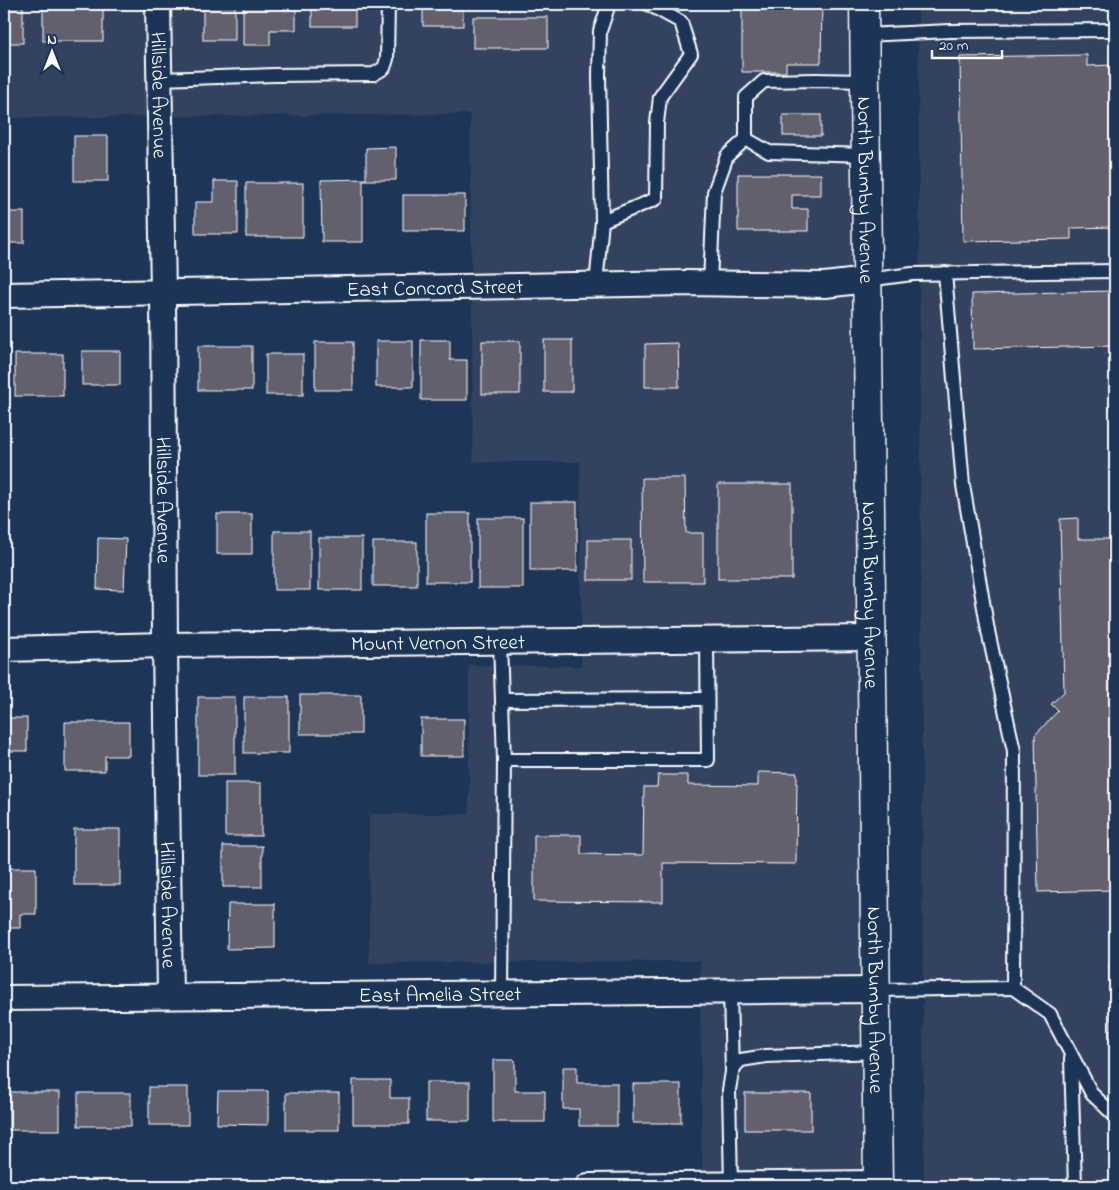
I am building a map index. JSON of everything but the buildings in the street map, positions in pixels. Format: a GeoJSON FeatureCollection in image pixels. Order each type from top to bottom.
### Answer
{"type":"FeatureCollection","features":[{"type":"Feature","properties":{"kind":"street","name":"Hillside Avenue"},"geometry":{"type":"LineString","coordinates":[[158,4],[164,293],[165,645],[170,996]]}},
{"type":"Feature","properties":{"kind":"street","name":"North Bumby Avenue"},"geometry":{"type":"LineString","coordinates":[[864,4],[878,1185]]}},
{"type":"Feature","properties":{"kind":"street","name":"East Concord Street"},"geometry":{"type":"LineString","coordinates":[[4,294],[596,285],[825,285],[867,280]]}},
{"type":"Feature","properties":{"kind":"street","name":"Mount Vernon Street"},"geometry":{"type":"LineString","coordinates":[[4,649],[165,645],[871,638]]}},
{"type":"Feature","properties":{"kind":"street","name":"East Amelia Street"},"geometry":{"type":"LineString","coordinates":[[4,998],[877,990]]}},
{"type":"Feature","properties":{"kind":"street"},"geometry":{"type":"LineString","coordinates":[[588,1186],[878,1185]]}},
{"type":"Feature","properties":{"kind":"lane"},"geometry":{"type":"LineString","coordinates":[[160,79],[374,74],[384,68],[387,59],[388,4]]}},
{"type":"Feature","properties":{"kind":"lane"},"geometry":{"type":"LineString","coordinates":[[596,285],[602,221],[600,31],[609,4]]}},
{"type":"Feature","properties":{"kind":"lane"},"geometry":{"type":"LineString","coordinates":[[602,221],[656,198],[657,123],[660,97],[691,54],[681,22],[648,4]]}},
{"type":"Feature","properties":{"kind":"lane"},"geometry":{"type":"LineString","coordinates":[[864,34],[950,31],[1115,30]]}},
{"type":"Feature","properties":{"kind":"lane"},"geometry":{"type":"LineString","coordinates":[[710,284],[714,192],[727,156],[746,139],[746,96],[764,81],[865,81]]}},
{"type":"Feature","properties":{"kind":"lane"},"geometry":{"type":"LineString","coordinates":[[746,139],[769,152],[866,155]]}},
{"type":"Feature","properties":{"kind":"lane"},"geometry":{"type":"LineString","coordinates":[[867,280],[912,274],[1115,271]]}},
{"type":"Feature","properties":{"kind":"lane"},"geometry":{"type":"LineString","coordinates":[[945,273],[963,485],[988,631],[1014,750],[1013,988]]}},
{"type":"Feature","properties":{"kind":"lane"},"geometry":{"type":"LineString","coordinates":[[504,760],[708,760],[707,640]]}},
{"type":"Feature","properties":{"kind":"lane"},"geometry":{"type":"LineString","coordinates":[[500,642],[504,760],[502,993]]}},
{"type":"Feature","properties":{"kind":"lane"},"geometry":{"type":"LineString","coordinates":[[502,700],[707,699]]}},
{"type":"Feature","properties":{"kind":"lane"},"geometry":{"type":"LineString","coordinates":[[877,990],[1013,988],[1050,1014],[1092,1094],[1115,1116]]}},
{"type":"Feature","properties":{"kind":"lane"},"geometry":{"type":"LineString","coordinates":[[730,991],[732,1072],[729,1090],[734,1185]]}},
{"type":"Feature","properties":{"kind":"lane"},"geometry":{"type":"LineString","coordinates":[[732,1072],[736,1064],[741,1060],[766,1056],[877,1052]]}},
{"type":"Feature","properties":{"kind":"lane"},"geometry":{"type":"LineString","coordinates":[[1071,1056],[1075,1186]]}},
{"type":"Feature","properties":{"kind":"shaded area"},"geometry":{"type":"Polygon","coordinates":[[[4,4],[863,4],[878,1186],[702,1186],[700,961],[369,963],[369,814],[469,814],[469,665],[581,666],[580,462],[473,462],[470,114],[4,118],[4,4]]]}},
{"type":"Feature","properties":{"kind":"shaded area"},"geometry":{"type":"Polygon","coordinates":[[[918,4],[1115,4],[1115,1186],[924,1186],[918,4]]]}}]}
